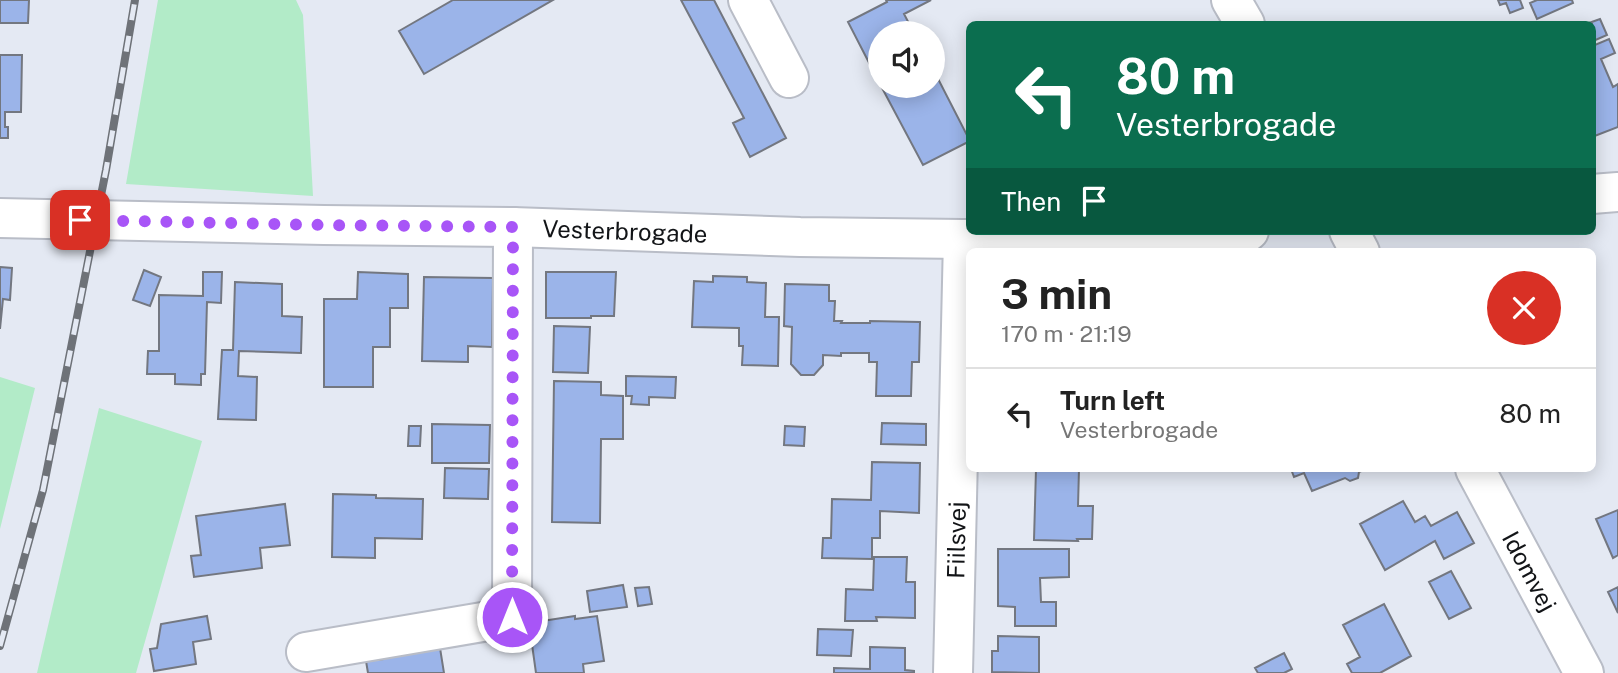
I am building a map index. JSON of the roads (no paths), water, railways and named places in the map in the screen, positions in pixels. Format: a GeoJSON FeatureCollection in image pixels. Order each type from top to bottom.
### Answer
{"type":"FeatureCollection","features":[{"type":"Feature","properties":{"kind":"street"},"geometry":{"type":"LineString","coordinates":[[748,0],[789,78]]}},
{"type":"Feature","properties":{"kind":"street"},"geometry":{"type":"LineString","coordinates":[[1231,0],[1243,21]]}},
{"type":"Feature","properties":{"kind":"street"},"geometry":{"type":"LineString","coordinates":[[1596,194],[1618,192]]}},
{"type":"Feature","properties":{"kind":"street","name":"Vesterbrogade"},"geometry":{"type":"LineString","coordinates":[[0,218],[513,227],[800,237],[1187,239],[1218,235]]}},
{"type":"Feature","properties":{"kind":"street"},"geometry":{"type":"LineString","coordinates":[[306,652],[512,617],[513,227]]}},
{"type":"Feature","properties":{"kind":"street","name":"Fiilsvej"},"geometry":{"type":"LineString","coordinates":[[953,673],[963,239]]}},
{"type":"Feature","properties":{"kind":"street","name":"Idomvej"},"geometry":{"type":"LineString","coordinates":[[1477,472],[1584,673]]}},
{"type":"Feature","properties":{"kind":"railway"},"geometry":{"type":"LineString","coordinates":[[0,646],[43,490],[106,170],[135,0]]}}]}
